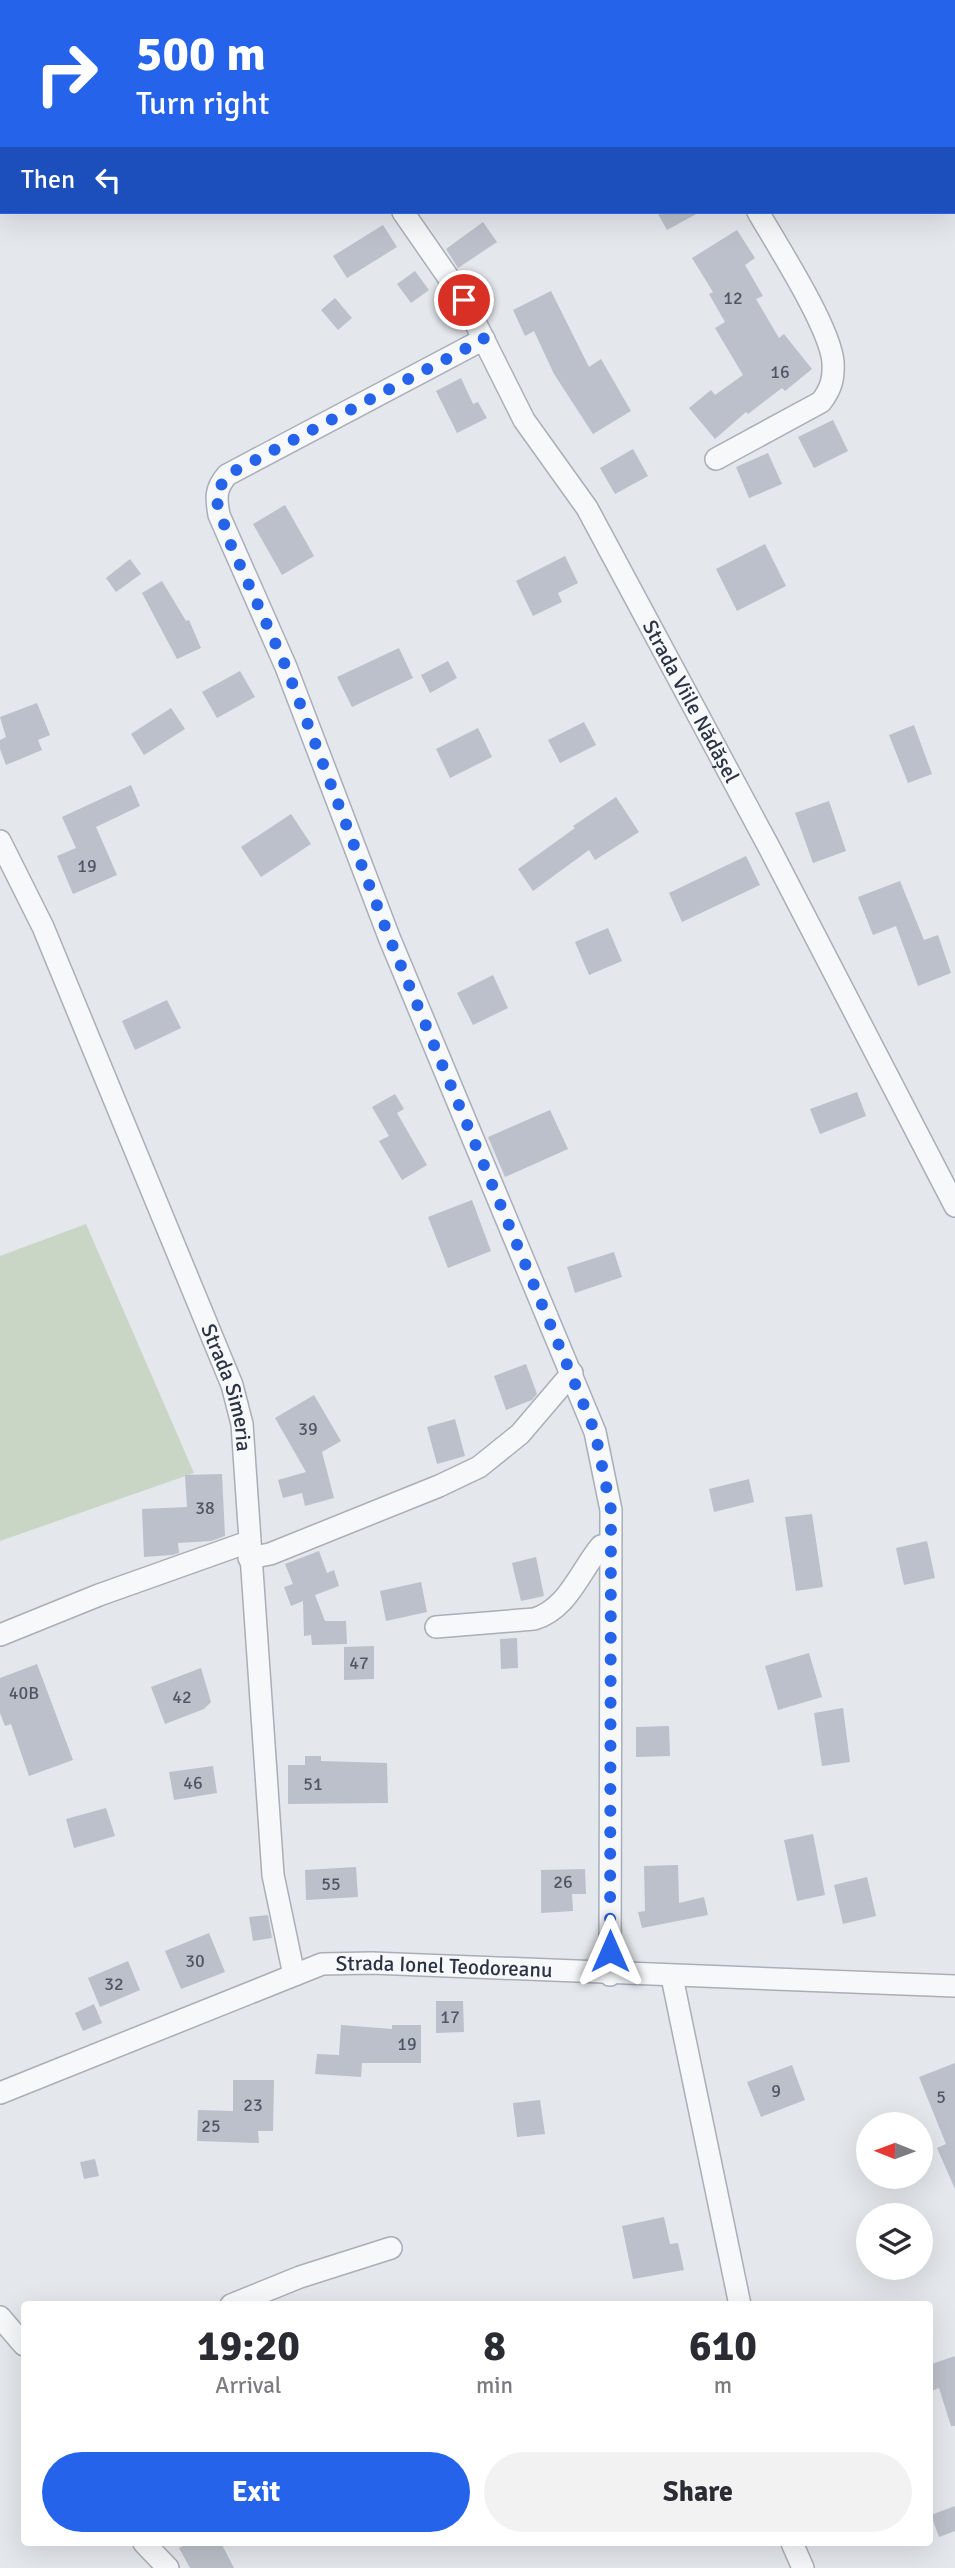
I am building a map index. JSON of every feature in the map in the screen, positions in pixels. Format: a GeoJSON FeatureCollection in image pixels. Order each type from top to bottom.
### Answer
{"type":"FeatureCollection","features":[{"type":"Feature","properties":{"kind":"street","name":"Strada Viile Nădășel"},"geometry":{"type":"LineString","coordinates":[[404,214],[464,300],[524,420],[587,508],[955,1206]]}},
{"type":"Feature","properties":{"kind":"street"},"geometry":{"type":"LineString","coordinates":[[716,459],[821,402],[831,389],[833,358],[811,306],[759,214]]}},
{"type":"Feature","properties":{"kind":"street"},"geometry":{"type":"LineString","coordinates":[[484,339],[227,475],[215,496],[223,524],[286,667],[389,937],[595,1432],[611,1510],[610,1975]]}},
{"type":"Feature","properties":{"kind":"street","name":"Strada Simeria"},"geometry":{"type":"LineString","coordinates":[[2,849],[43,927],[232,1385],[242,1424],[273,1875],[294,1975]]}},
{"type":"Feature","properties":{"kind":"street"},"geometry":{"type":"LineString","coordinates":[[0,1635],[249,1550],[270,1554],[439,1486],[479,1467],[520,1434],[572,1373]]}},
{"type":"Feature","properties":{"kind":"street"},"geometry":{"type":"LineString","coordinates":[[436,1627],[534,1619],[548,1615],[572,1588],[601,1546],[610,1545]]}},
{"type":"Feature","properties":{"kind":"street","name":"Strada Ionel Teodoreanu"},"geometry":{"type":"LineString","coordinates":[[0,2093],[322,1964],[955,1986]]}},
{"type":"Feature","properties":{"kind":"street"},"geometry":{"type":"LineString","coordinates":[[672,1977],[739,2301]]}},
{"type":"Feature","properties":{"kind":"street"},"geometry":{"type":"LineString","coordinates":[[240,2301],[300,2277],[391,2248]]}},
{"type":"Feature","properties":{"kind":"street"},"geometry":{"type":"LineString","coordinates":[[0,2317],[21,2342]]}},
{"type":"Feature","properties":{"kind":"street"},"geometry":{"type":"LineString","coordinates":[[147,2546],[168,2568]]}},
{"type":"Feature","properties":{"kind":"street"},"geometry":{"type":"LineString","coordinates":[[793,2546],[803,2568]]}},
{"type":"Feature","properties":{"kind":"green space"},"geometry":{"type":"Polygon","coordinates":[[[86,1224],[194,1473],[0,1541],[0,1256],[86,1224]]]}},
{"type":"Feature","properties":{"kind":"building"},"geometry":{"type":"Polygon","coordinates":[[[658,214],[696,214],[667,230],[658,214]]]}},
{"type":"Feature","properties":{"kind":"building"},"geometry":{"type":"Polygon","coordinates":[[[483,222],[497,242],[458,268],[446,249],[483,222]]]}},
{"type":"Feature","properties":{"kind":"building"},"geometry":{"type":"Polygon","coordinates":[[[383,225],[397,247],[347,278],[333,256],[383,225]]]}},
{"type":"Feature","properties":{"kind":"building"},"geometry":{"type":"Polygon","coordinates":[[[737,230],[755,258],[745,265],[763,296],[756,299],[779,338],[784,334],[812,369],[785,391],[782,388],[748,414],[746,412],[715,439],[689,408],[711,390],[715,395],[743,375],[715,328],[725,322],[709,294],[713,292],[692,258],[737,230]]]}},
{"type":"Feature","properties":{"kind":"building"},"geometry":{"type":"Polygon","coordinates":[[[415,271],[429,290],[411,303],[397,284],[415,271]]]}},
{"type":"Feature","properties":{"kind":"building"},"geometry":{"type":"Polygon","coordinates":[[[551,291],[589,367],[601,359],[631,411],[593,434],[554,374],[534,331],[525,336],[513,310],[551,291]]]}},
{"type":"Feature","properties":{"kind":"building"},"geometry":{"type":"Polygon","coordinates":[[[335,298],[352,318],[338,330],[321,310],[335,298]]]}},
{"type":"Feature","properties":{"kind":"building"},"geometry":{"type":"Polygon","coordinates":[[[461,378],[473,404],[478,402],[487,418],[457,433],[436,391],[461,378]]]}},
{"type":"Feature","properties":{"kind":"building"},"geometry":{"type":"Polygon","coordinates":[[[833,420],[848,451],[814,468],[798,437],[833,420]]]}},
{"type":"Feature","properties":{"kind":"building"},"geometry":{"type":"Polygon","coordinates":[[[633,449],[648,476],[615,494],[600,468],[633,449]]]}},
{"type":"Feature","properties":{"kind":"building"},"geometry":{"type":"Polygon","coordinates":[[[768,453],[782,484],[749,498],[736,467],[768,453]]]}},
{"type":"Feature","properties":{"kind":"building"},"geometry":{"type":"Polygon","coordinates":[[[285,505],[314,556],[282,575],[253,524],[285,505]]]}},
{"type":"Feature","properties":{"kind":"building"},"geometry":{"type":"Polygon","coordinates":[[[765,544],[786,586],[737,611],[716,569],[765,544]]]}},
{"type":"Feature","properties":{"kind":"building"},"geometry":{"type":"Polygon","coordinates":[[[565,556],[578,583],[558,593],[562,602],[533,616],[516,581],[565,556]]]}},
{"type":"Feature","properties":{"kind":"building"},"geometry":{"type":"Polygon","coordinates":[[[130,559],[141,574],[116,592],[106,578],[130,559]]]}},
{"type":"Feature","properties":{"kind":"building"},"geometry":{"type":"Polygon","coordinates":[[[162,581],[186,621],[189,620],[201,648],[177,659],[142,593],[162,581]]]}},
{"type":"Feature","properties":{"kind":"building"},"geometry":{"type":"Polygon","coordinates":[[[399,648],[413,678],[352,707],[337,677],[399,648]]]}},
{"type":"Feature","properties":{"kind":"building"},"geometry":{"type":"Polygon","coordinates":[[[448,661],[457,678],[430,693],[421,675],[448,661]]]}},
{"type":"Feature","properties":{"kind":"building"},"geometry":{"type":"Polygon","coordinates":[[[240,671],[255,697],[217,718],[202,692],[240,671]]]}},
{"type":"Feature","properties":{"kind":"building"},"geometry":{"type":"Polygon","coordinates":[[[37,703],[50,735],[38,740],[42,750],[6,765],[0,749],[0,740],[6,737],[0,717],[37,703]]]}},
{"type":"Feature","properties":{"kind":"building"},"geometry":{"type":"Polygon","coordinates":[[[171,708],[185,729],[144,755],[131,734],[171,708]]]}},
{"type":"Feature","properties":{"kind":"building"},"geometry":{"type":"Polygon","coordinates":[[[584,722],[596,745],[560,763],[548,740],[584,722]]]}},
{"type":"Feature","properties":{"kind":"building"},"geometry":{"type":"Polygon","coordinates":[[[914,725],[932,774],[908,783],[889,735],[914,725]]]}},
{"type":"Feature","properties":{"kind":"building"},"geometry":{"type":"Polygon","coordinates":[[[478,728],[492,757],[450,778],[436,749],[478,728]]]}},
{"type":"Feature","properties":{"kind":"building"},"geometry":{"type":"Polygon","coordinates":[[[131,785],[140,806],[96,827],[117,875],[73,894],[57,856],[76,848],[62,817],[131,785]]]}},
{"type":"Feature","properties":{"kind":"building"},"geometry":{"type":"Polygon","coordinates":[[[616,797],[639,832],[595,860],[589,850],[533,891],[518,869],[616,797]]]}},
{"type":"Feature","properties":{"kind":"building"},"geometry":{"type":"Polygon","coordinates":[[[829,801],[846,851],[813,863],[795,813],[829,801]]]}},
{"type":"Feature","properties":{"kind":"building"},"geometry":{"type":"Polygon","coordinates":[[[291,814],[311,844],[261,877],[241,847],[291,814]]]}},
{"type":"Feature","properties":{"kind":"building"},"geometry":{"type":"Polygon","coordinates":[[[746,856],[760,885],[682,922],[669,893],[746,856]]]}},
{"type":"Feature","properties":{"kind":"building"},"geometry":{"type":"Polygon","coordinates":[[[900,881],[924,940],[938,935],[951,973],[918,986],[896,926],[873,935],[858,897],[900,881]]]}},
{"type":"Feature","properties":{"kind":"building"},"geometry":{"type":"Polygon","coordinates":[[[608,928],[622,961],[589,975],[575,942],[608,928]]]}},
{"type":"Feature","properties":{"kind":"building"},"geometry":{"type":"Polygon","coordinates":[[[493,975],[508,1008],[473,1025],[457,993],[493,975]]]}},
{"type":"Feature","properties":{"kind":"building"},"geometry":{"type":"Polygon","coordinates":[[[167,1000],[181,1028],[135,1050],[122,1021],[167,1000]]]}},
{"type":"Feature","properties":{"kind":"building"},"geometry":{"type":"Polygon","coordinates":[[[857,1092],[866,1116],[820,1134],[810,1109],[857,1092]]]}},
{"type":"Feature","properties":{"kind":"building"},"geometry":{"type":"Polygon","coordinates":[[[395,1094],[404,1109],[397,1113],[427,1165],[402,1180],[379,1141],[389,1136],[372,1107],[395,1094]]]}},
{"type":"Feature","properties":{"kind":"building"},"geometry":{"type":"Polygon","coordinates":[[[550,1110],[568,1149],[505,1177],[488,1137],[550,1110]]]}},
{"type":"Feature","properties":{"kind":"building"},"geometry":{"type":"Polygon","coordinates":[[[472,1200],[491,1251],[448,1268],[428,1217],[472,1200]]]}},
{"type":"Feature","properties":{"kind":"building"},"geometry":{"type":"Polygon","coordinates":[[[614,1252],[622,1277],[575,1293],[567,1267],[614,1252]]]}},
{"type":"Feature","properties":{"kind":"building"},"geometry":{"type":"Polygon","coordinates":[[[526,1364],[537,1394],[532,1400],[506,1410],[494,1376],[526,1364]]]}},
{"type":"Feature","properties":{"kind":"building"},"geometry":{"type":"Polygon","coordinates":[[[314,1395],[341,1441],[322,1452],[334,1498],[305,1506],[302,1493],[283,1498],[278,1480],[306,1472],[275,1418],[314,1395]]]}},
{"type":"Feature","properties":{"kind":"building"},"geometry":{"type":"Polygon","coordinates":[[[455,1419],[465,1456],[437,1464],[427,1427],[455,1419]]]}},
{"type":"Feature","properties":{"kind":"building"},"geometry":{"type":"Polygon","coordinates":[[[222,1474],[225,1536],[211,1541],[178,1543],[179,1553],[172,1555],[144,1557],[142,1509],[187,1507],[185,1475],[222,1474]]]}},
{"type":"Feature","properties":{"kind":"building"},"geometry":{"type":"Polygon","coordinates":[[[749,1479],[754,1502],[714,1512],[709,1489],[749,1479]]]}},
{"type":"Feature","properties":{"kind":"building"},"geometry":{"type":"Polygon","coordinates":[[[812,1514],[823,1587],[796,1591],[785,1517],[812,1514]]]}},
{"type":"Feature","properties":{"kind":"building"},"geometry":{"type":"Polygon","coordinates":[[[927,1541],[935,1578],[904,1585],[896,1548],[927,1541]]]}},
{"type":"Feature","properties":{"kind":"building"},"geometry":{"type":"Polygon","coordinates":[[[319,1551],[327,1573],[334,1570],[339,1586],[315,1595],[325,1621],[346,1621],[347,1644],[312,1645],[311,1635],[304,1636],[303,1601],[291,1606],[284,1587],[293,1584],[285,1564],[319,1551]]]}},
{"type":"Feature","properties":{"kind":"building"},"geometry":{"type":"Polygon","coordinates":[[[536,1557],[544,1596],[521,1601],[512,1563],[536,1557]]]}},
{"type":"Feature","properties":{"kind":"building"},"geometry":{"type":"Polygon","coordinates":[[[421,1582],[427,1612],[386,1621],[380,1591],[421,1582]]]}},
{"type":"Feature","properties":{"kind":"building"},"geometry":{"type":"Polygon","coordinates":[[[517,1638],[518,1668],[501,1669],[500,1639],[517,1638]]]}},
{"type":"Feature","properties":{"kind":"building"},"geometry":{"type":"Polygon","coordinates":[[[374,1646],[374,1679],[344,1680],[344,1647],[374,1646]]]}},
{"type":"Feature","properties":{"kind":"building"},"geometry":{"type":"Polygon","coordinates":[[[809,1653],[822,1697],[778,1710],[765,1666],[809,1653]]]}},
{"type":"Feature","properties":{"kind":"building"},"geometry":{"type":"Polygon","coordinates":[[[37,1664],[73,1760],[29,1776],[11,1724],[5,1726],[0,1713],[0,1678],[37,1664]]]}},
{"type":"Feature","properties":{"kind":"building"},"geometry":{"type":"Polygon","coordinates":[[[201,1668],[211,1702],[204,1709],[165,1724],[151,1687],[201,1668]]]}},
{"type":"Feature","properties":{"kind":"building"},"geometry":{"type":"Polygon","coordinates":[[[843,1708],[850,1762],[822,1766],[814,1713],[843,1708]]]}},
{"type":"Feature","properties":{"kind":"building"},"geometry":{"type":"Polygon","coordinates":[[[669,1726],[670,1756],[636,1757],[636,1727],[669,1726]]]}},
{"type":"Feature","properties":{"kind":"building"},"geometry":{"type":"Polygon","coordinates":[[[305,1756],[321,1756],[321,1761],[387,1763],[388,1803],[288,1804],[288,1765],[305,1765],[305,1756]]]}},
{"type":"Feature","properties":{"kind":"building"},"geometry":{"type":"Polygon","coordinates":[[[213,1766],[217,1793],[174,1800],[169,1772],[213,1766]]]}},
{"type":"Feature","properties":{"kind":"building"},"geometry":{"type":"Polygon","coordinates":[[[106,1808],[115,1836],[74,1848],[66,1819],[106,1808]]]}},
{"type":"Feature","properties":{"kind":"building"},"geometry":{"type":"Polygon","coordinates":[[[813,1834],[825,1895],[797,1901],[784,1840],[813,1834]]]}},
{"type":"Feature","properties":{"kind":"building"},"geometry":{"type":"Polygon","coordinates":[[[678,1865],[679,1903],[704,1897],[708,1915],[642,1928],[638,1912],[645,1911],[644,1866],[678,1865]]]}},
{"type":"Feature","properties":{"kind":"building"},"geometry":{"type":"Polygon","coordinates":[[[356,1867],[358,1897],[306,1900],[305,1870],[356,1867]]]}},
{"type":"Feature","properties":{"kind":"building"},"geometry":{"type":"Polygon","coordinates":[[[585,1869],[586,1894],[572,1894],[573,1911],[541,1913],[541,1870],[585,1869]]]}},
{"type":"Feature","properties":{"kind":"building"},"geometry":{"type":"Polygon","coordinates":[[[867,1877],[876,1916],[843,1924],[834,1885],[867,1877]]]}},
{"type":"Feature","properties":{"kind":"building"},"geometry":{"type":"Polygon","coordinates":[[[268,1915],[272,1938],[253,1941],[249,1917],[268,1915]]]}},
{"type":"Feature","properties":{"kind":"building"},"geometry":{"type":"Polygon","coordinates":[[[209,1933],[225,1972],[181,1989],[165,1951],[209,1933]]]}},
{"type":"Feature","properties":{"kind":"building"},"geometry":{"type":"Polygon","coordinates":[[[128,1961],[140,1990],[100,2007],[88,1978],[128,1961]]]}},
{"type":"Feature","properties":{"kind":"building"},"geometry":{"type":"Polygon","coordinates":[[[436,2001],[463,2001],[464,2032],[436,2033],[436,2001]]]}},
{"type":"Feature","properties":{"kind":"building"},"geometry":{"type":"Polygon","coordinates":[[[94,2004],[102,2023],[83,2031],[75,2013],[94,2004]]]}},
{"type":"Feature","properties":{"kind":"building"},"geometry":{"type":"Polygon","coordinates":[[[341,2025],[392,2029],[392,2025],[421,2025],[421,2063],[362,2063],[361,2077],[315,2074],[317,2054],[339,2055],[341,2025]]]}},
{"type":"Feature","properties":{"kind":"building"},"geometry":{"type":"Polygon","coordinates":[[[955,2063],[955,2189],[937,2148],[946,2144],[919,2077],[955,2063]]]}},
{"type":"Feature","properties":{"kind":"building"},"geometry":{"type":"Polygon","coordinates":[[[792,2065],[805,2100],[761,2117],[747,2082],[792,2065]]]}},
{"type":"Feature","properties":{"kind":"building"},"geometry":{"type":"Polygon","coordinates":[[[233,2080],[274,2080],[273,2131],[258,2131],[259,2143],[197,2141],[198,2110],[233,2111],[233,2080]]]}},
{"type":"Feature","properties":{"kind":"building"},"geometry":{"type":"Polygon","coordinates":[[[540,2100],[545,2134],[517,2137],[513,2103],[540,2100]]]}},
{"type":"Feature","properties":{"kind":"building"},"geometry":{"type":"Polygon","coordinates":[[[95,2159],[99,2176],[84,2179],[80,2162],[95,2159]]]}},
{"type":"Feature","properties":{"kind":"building"},"geometry":{"type":"Polygon","coordinates":[[[664,2217],[670,2244],[678,2243],[684,2270],[633,2279],[622,2226],[664,2217]]]}},
{"type":"Feature","properties":{"kind":"building"},"geometry":{"type":"Polygon","coordinates":[[[955,2356],[955,2426],[951,2426],[939,2388],[933,2390],[933,2364],[955,2356]]]}},
{"type":"Feature","properties":{"kind":"building"},"geometry":{"type":"Polygon","coordinates":[[[955,2506],[955,2531],[939,2537],[933,2514],[955,2506]]]}},
{"type":"Feature","properties":{"kind":"building"},"geometry":{"type":"Polygon","coordinates":[[[223,2546],[234,2568],[190,2568],[179,2548],[223,2546]]]}},
{"type":"Feature","properties":{"kind":"route"},"geometry":{"type":"LineString","coordinates":[[464,300],[484,339],[227,475],[219,484],[215,496],[230,543],[286,667],[389,937],[595,1432],[611,1510],[610,1951]]}}]}
